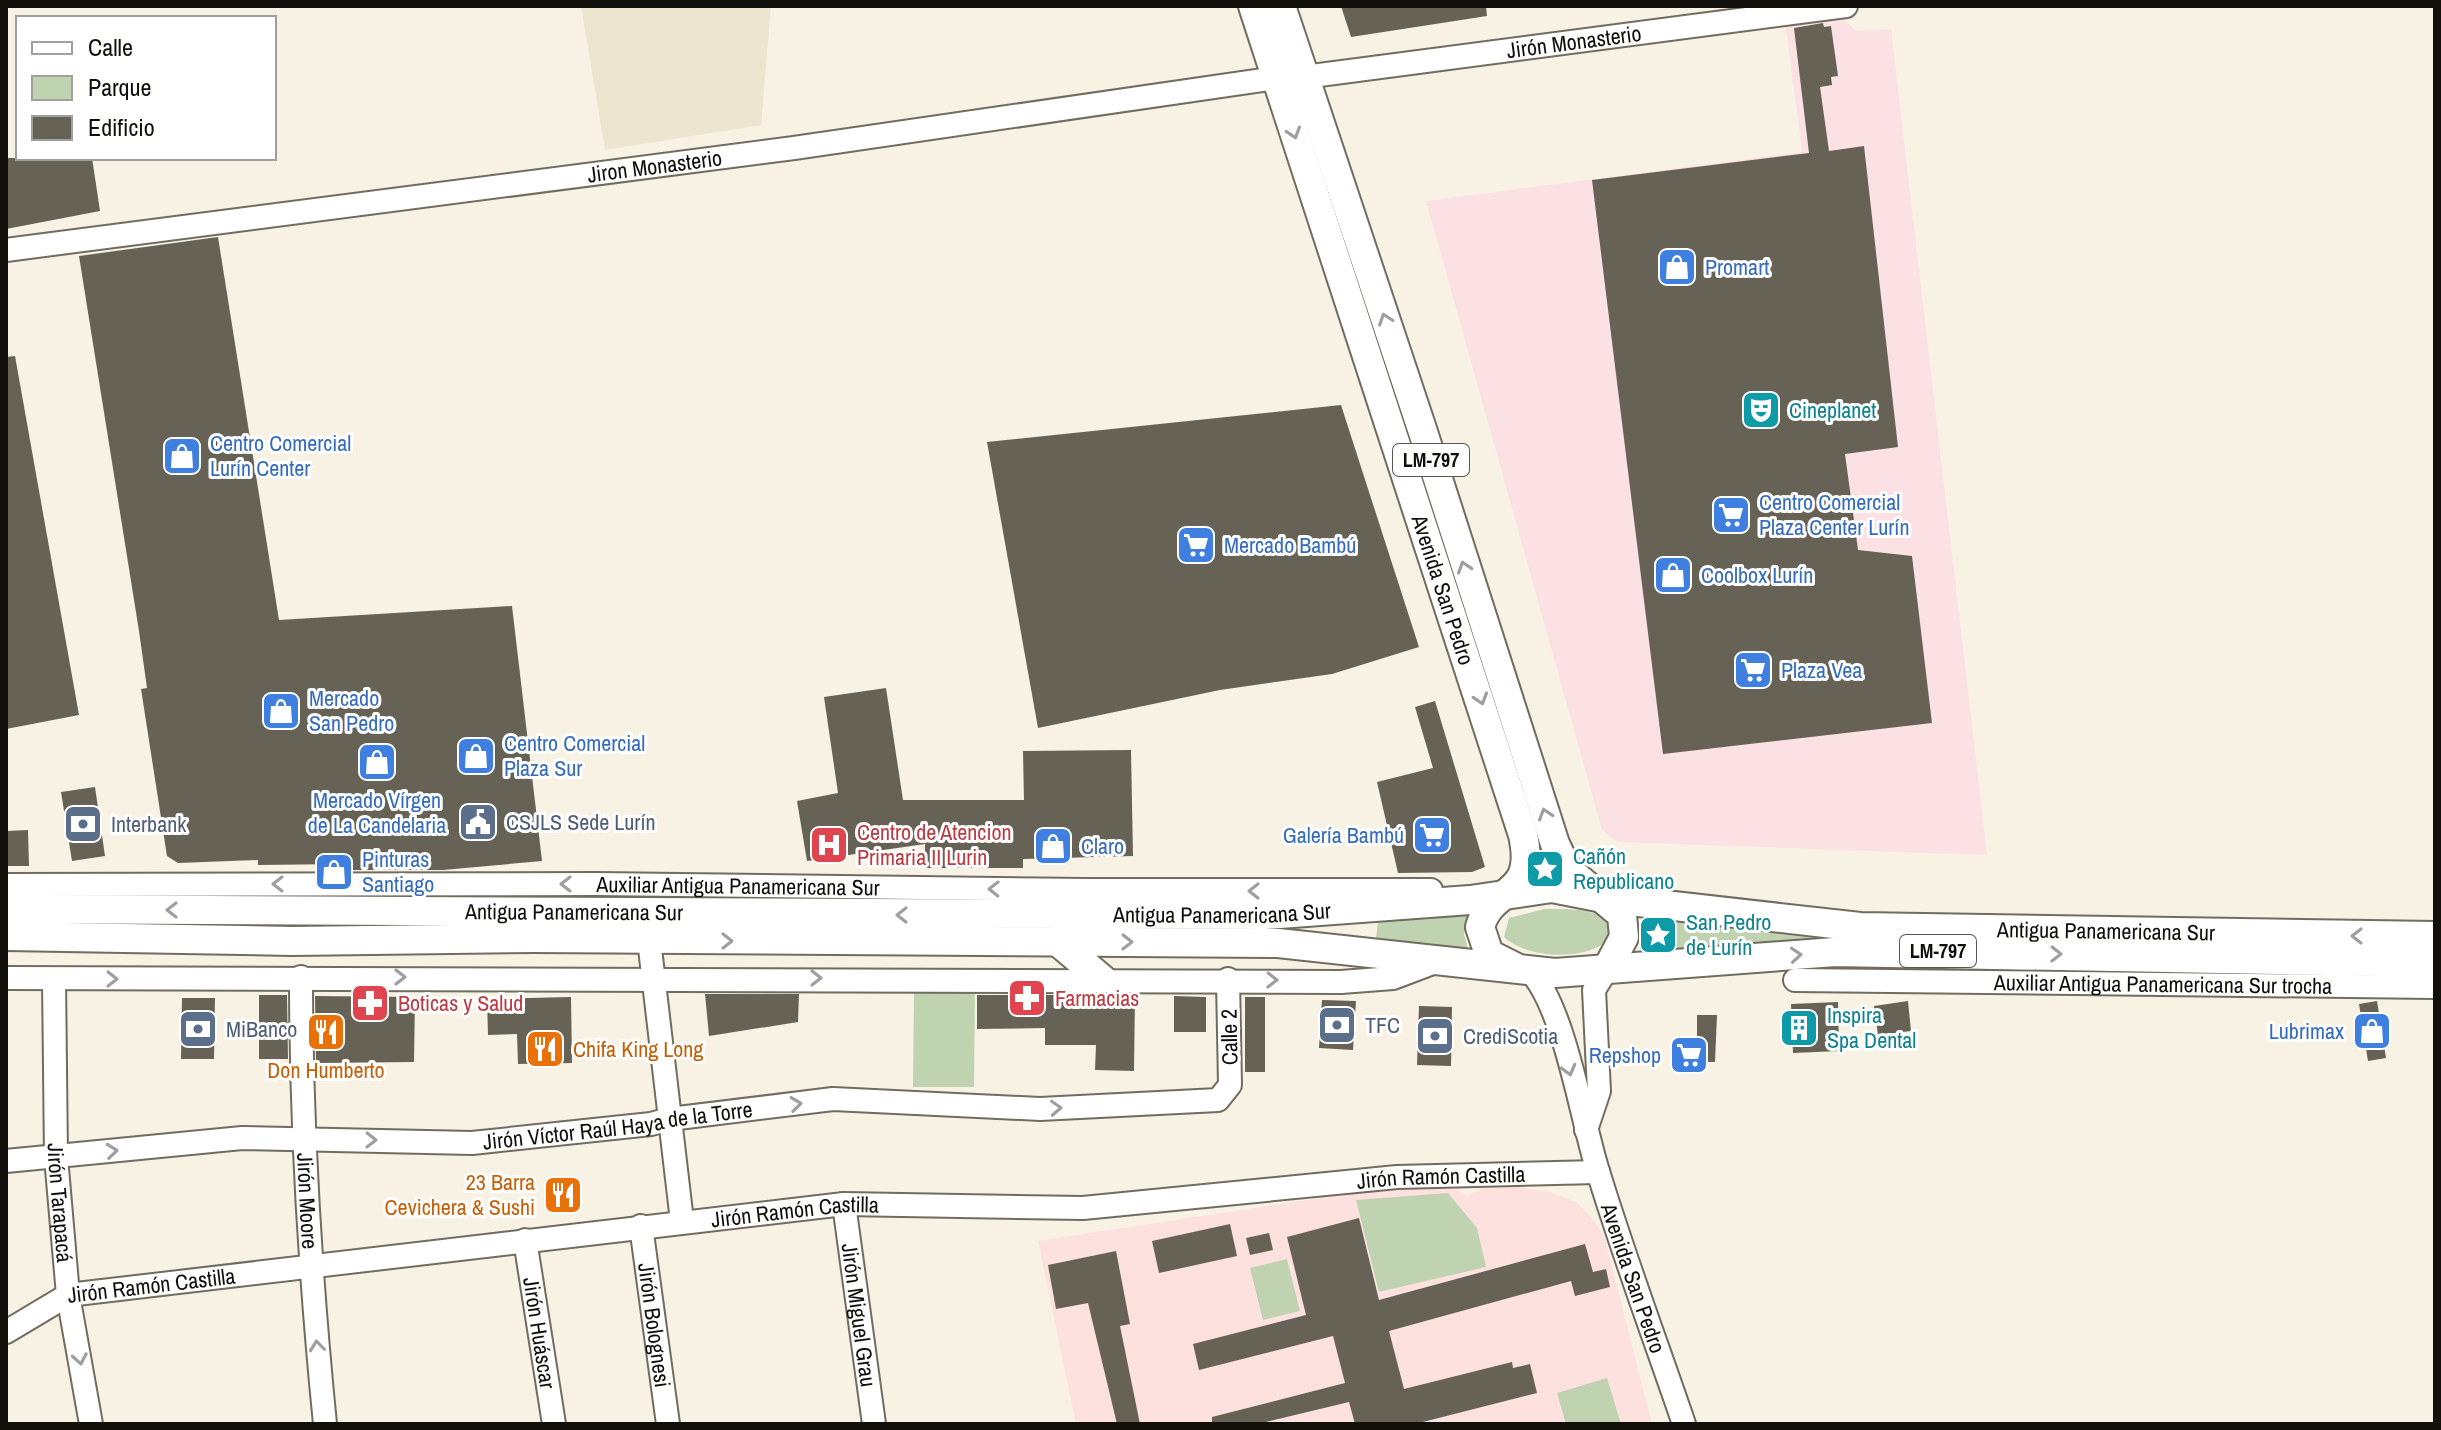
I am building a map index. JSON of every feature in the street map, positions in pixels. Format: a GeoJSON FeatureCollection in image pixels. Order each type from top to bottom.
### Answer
{"type":"FeatureCollection","features":[{"type":"Feature","properties":{"kind":"main road","name":"Avenida San Pedro"},"geometry":{"type":"LineString","coordinates":[[1253,6],[1290,78],[1422,429],[1555,844],[1567,869],[1622,915],[1625,930],[1621,947],[1607,969]]}},
{"type":"Feature","properties":{"kind":"main road","name":"Avenida San Pedro"},"geometry":{"type":"LineString","coordinates":[[1281,6],[1290,78],[1514,803],[1526,860],[1521,882],[1483,918],[1480,937],[1496,960],[1531,972]]}},
{"type":"Feature","properties":{"kind":"main road","name":"Antigua Panamericana Sur"},"geometry":{"type":"LineString","coordinates":[[6,936],[277,941],[648,927],[1265,915],[1470,900],[1568,888],[1603,898],[1860,927],[2269,948],[2435,963]]}},
{"type":"Feature","properties":{"kind":"main road","name":"Antigua Panamericana Sur"},"geometry":{"type":"LineString","coordinates":[[6,909],[1057,941],[1278,943],[1531,972],[1849,952],[2269,948],[2435,936]]}},
{"type":"Feature","properties":{"kind":"main road"},"geometry":{"type":"LineString","coordinates":[[1057,941],[1102,979]]}},
{"type":"Feature","properties":{"kind":"street","name":"Jirón Monasterio"},"geometry":{"type":"LineString","coordinates":[[1290,78],[1846,6]]}},
{"type":"Feature","properties":{"kind":"street","name":"Jiron Monasterio"},"geometry":{"type":"LineString","coordinates":[[6,250],[810,146],[1290,78]]}},
{"type":"Feature","properties":{"kind":"street","name":"Auxiliar Antigua Panamericana Sur"},"geometry":{"type":"LineString","coordinates":[[6,885],[597,884],[1102,891],[1446,890],[1470,900]]}},
{"type":"Feature","properties":{"kind":"street"},"geometry":{"type":"LineString","coordinates":[[648,927],[682,1221]]}},
{"type":"Feature","properties":{"kind":"street"},"geometry":{"type":"LineString","coordinates":[[6,978],[1228,979],[1341,982],[1393,978],[1439,961]]}},
{"type":"Feature","properties":{"kind":"street","name":"Avenida San Pedro"},"geometry":{"type":"LineString","coordinates":[[1586,1130],[1599,1091],[1594,990],[1607,969]]}},
{"type":"Feature","properties":{"kind":"street","name":"Avenida San Pedro"},"geometry":{"type":"LineString","coordinates":[[1531,972],[1543,987],[1556,1023],[1598,1172],[1684,1424]]}},
{"type":"Feature","properties":{"kind":"street","name":"Jirón Moore"},"geometry":{"type":"LineString","coordinates":[[301,977],[302,1139],[309,1265],[325,1424]]}},
{"type":"Feature","properties":{"kind":"street","name":"Jirón Tarapacá"},"geometry":{"type":"LineString","coordinates":[[54,979],[56,1157],[68,1295],[91,1424]]}},
{"type":"Feature","properties":{"kind":"street","name":"Calle 2"},"geometry":{"type":"LineString","coordinates":[[1226,1094],[1230,1085],[1228,979]]}},
{"type":"Feature","properties":{"kind":"street","name":"Auxiliar Antigua Panamericana Sur trocha"},"geometry":{"type":"LineString","coordinates":[[1795,980],[2435,987]]}},
{"type":"Feature","properties":{"kind":"street","name":"Jirón Víctor Raúl Haya de la Torre"},"geometry":{"type":"LineString","coordinates":[[6,1161],[242,1138],[472,1143],[651,1124],[833,1099],[1040,1109],[1218,1100],[1226,1094]]}},
{"type":"Feature","properties":{"kind":"street","name":"Jirón Ramón Castilla"},"geometry":{"type":"LineString","coordinates":[[6,1332],[68,1295],[844,1204],[1083,1208],[1397,1177],[1598,1172]]}},
{"type":"Feature","properties":{"kind":"street","name":"Jirón Miguel Grau"},"geometry":{"type":"LineString","coordinates":[[844,1204],[874,1424]]}},
{"type":"Feature","properties":{"kind":"street","name":"Jirón Bolognesi"},"geometry":{"type":"LineString","coordinates":[[641,1226],[668,1424]]}},
{"type":"Feature","properties":{"kind":"street","name":"Jirón Huáscar"},"geometry":{"type":"LineString","coordinates":[[525,1240],[554,1424]]}},
{"type":"Feature","properties":{"kind":"shaded area"},"geometry":{"type":"Polygon","coordinates":[[[581,6],[771,6],[761,125],[605,150],[581,6]]]}},
{"type":"Feature","properties":{"kind":"shaded area","name":"Centro Comercial Plaza Center Lurín"},"geometry":{"type":"Polygon","coordinates":[[[1833,11],[1856,31],[1891,29],[1987,855],[1617,842],[1602,830],[1426,201],[1802,152],[1785,20],[1833,11]]]}},
{"type":"Feature","properties":{"kind":"shaded area"},"geometry":{"type":"Polygon","coordinates":[[[1453,1184],[1467,1196],[1483,1188],[1518,1187],[1550,1192],[1576,1202],[1590,1216],[1602,1232],[1608,1251],[1652,1424],[1076,1424],[1038,1241],[1386,1188],[1453,1184]]]}},
{"type":"Feature","properties":{"kind":"green space"},"geometry":{"type":"Polygon","coordinates":[[[1470,909],[1464,934],[1469,952],[1376,938],[1378,922],[1470,909]]]}},
{"type":"Feature","properties":{"kind":"green space"},"geometry":{"type":"Polygon","coordinates":[[[1544,909],[1576,910],[1598,915],[1610,928],[1610,938],[1587,951],[1557,955],[1527,950],[1504,937],[1509,918],[1544,909]]]}},
{"type":"Feature","properties":{"kind":"green space"},"geometry":{"type":"Polygon","coordinates":[[[1644,916],[1828,940],[1644,958],[1648,929],[1644,916]]]}},
{"type":"Feature","properties":{"kind":"green space"},"geometry":{"type":"Polygon","coordinates":[[[914,991],[975,991],[974,1087],[913,1087],[914,991]]]}},
{"type":"Feature","properties":{"kind":"green space"},"geometry":{"type":"Polygon","coordinates":[[[1448,1193],[1477,1228],[1486,1267],[1379,1292],[1356,1200],[1448,1193]]]}},
{"type":"Feature","properties":{"kind":"green space"},"geometry":{"type":"Polygon","coordinates":[[[1287,1259],[1300,1311],[1263,1320],[1250,1268],[1287,1259]]]}},
{"type":"Feature","properties":{"kind":"green space"},"geometry":{"type":"Polygon","coordinates":[[[1607,1378],[1621,1424],[1566,1424],[1557,1393],[1607,1378]]]}},
{"type":"Feature","properties":{"kind":"building"},"geometry":{"type":"Polygon","coordinates":[[[1341,6],[1486,6],[1487,16],[1351,37],[1341,6]]]}},
{"type":"Feature","properties":{"kind":"building"},"geometry":{"type":"Polygon","coordinates":[[[1823,23],[1824,27],[1831,26],[1838,76],[1831,77],[1832,85],[1820,87],[1829,151],[1864,146],[1898,447],[1845,454],[1858,550],[1912,556],[1932,723],[1663,754],[1592,180],[1809,153],[1794,28],[1823,23]]]}},
{"type":"Feature","properties":{"kind":"building"},"geometry":{"type":"Polygon","coordinates":[[[6,158],[92,160],[100,211],[6,229],[6,158]]]}},
{"type":"Feature","properties":{"kind":"building"},"geometry":{"type":"Polygon","coordinates":[[[218,237],[279,620],[512,606],[542,861],[443,870],[346,870],[345,864],[258,865],[258,860],[178,863],[167,856],[141,689],[147,688],[139,631],[79,256],[218,237]]]}},
{"type":"Feature","properties":{"kind":"building"},"geometry":{"type":"Polygon","coordinates":[[[15,356],[79,715],[6,729],[6,357],[15,356]]]}},
{"type":"Feature","properties":{"kind":"building","name":"Mercado Bambú"},"geometry":{"type":"Polygon","coordinates":[[[1341,405],[1419,647],[1332,674],[1220,690],[1038,728],[987,442],[1341,405]]]}},
{"type":"Feature","properties":{"kind":"building"},"geometry":{"type":"Polygon","coordinates":[[[886,688],[903,800],[1024,800],[1023,751],[1131,750],[1133,856],[1023,859],[1023,868],[925,868],[925,844],[807,861],[797,801],[838,793],[824,697],[886,688]]]}},
{"type":"Feature","properties":{"kind":"building","name":"Galería Bambú"},"geometry":{"type":"Polygon","coordinates":[[[1435,701],[1485,867],[1472,872],[1398,873],[1377,782],[1433,768],[1415,707],[1435,701]]]}},
{"type":"Feature","properties":{"kind":"building","name":"Interbank"},"geometry":{"type":"Polygon","coordinates":[[[95,787],[105,856],[72,861],[61,792],[95,787]]]}},
{"type":"Feature","properties":{"kind":"building"},"geometry":{"type":"Polygon","coordinates":[[[28,830],[29,866],[6,866],[6,831],[28,830]]]}},
{"type":"Feature","properties":{"kind":"building"},"geometry":{"type":"Polygon","coordinates":[[[705,994],[799,994],[798,1022],[709,1036],[705,994]]]}},
{"type":"Feature","properties":{"kind":"building"},"geometry":{"type":"Polygon","coordinates":[[[259,995],[287,995],[288,1059],[259,1059],[259,995]]]}},
{"type":"Feature","properties":{"kind":"building"},"geometry":{"type":"Polygon","coordinates":[[[977,995],[1135,995],[1134,1071],[1095,1070],[1096,1045],[1045,1045],[1045,1028],[977,1029],[977,995]]]}},
{"type":"Feature","properties":{"kind":"building"},"geometry":{"type":"Polygon","coordinates":[[[315,996],[415,997],[414,1062],[316,1063],[315,996]]]}},
{"type":"Feature","properties":{"kind":"building"},"geometry":{"type":"Polygon","coordinates":[[[1174,996],[1206,997],[1206,1032],[1174,1032],[1174,996]]]}},
{"type":"Feature","properties":{"kind":"building"},"geometry":{"type":"Polygon","coordinates":[[[571,997],[572,1063],[518,1064],[517,1034],[488,1035],[487,999],[571,997]]]}},
{"type":"Feature","properties":{"kind":"building"},"geometry":{"type":"Polygon","coordinates":[[[1245,997],[1265,997],[1265,1072],[1245,1072],[1245,997]]]}},
{"type":"Feature","properties":{"kind":"building","name":"MiBanco"},"geometry":{"type":"Polygon","coordinates":[[[182,998],[215,998],[214,1059],[181,1059],[182,998]]]}},
{"type":"Feature","properties":{"kind":"building","name":"TFC"},"geometry":{"type":"Polygon","coordinates":[[[1322,1000],[1356,1001],[1353,1050],[1319,1048],[1322,1000]]]}},
{"type":"Feature","properties":{"kind":"building"},"geometry":{"type":"Polygon","coordinates":[[[1908,1001],[1911,1031],[1878,1035],[1874,1006],[1908,1001]]]}},
{"type":"Feature","properties":{"kind":"building","name":"Lubrimax"},"geometry":{"type":"Polygon","coordinates":[[[2377,1001],[2386,1058],[2368,1061],[2359,1004],[2377,1001]]]}},
{"type":"Feature","properties":{"kind":"building"},"geometry":{"type":"Polygon","coordinates":[[[1838,1002],[1839,1051],[1793,1053],[1791,1004],[1838,1002]]]}},
{"type":"Feature","properties":{"kind":"building","name":"CrediScotia"},"geometry":{"type":"Polygon","coordinates":[[[1419,1006],[1452,1007],[1451,1066],[1417,1065],[1419,1006]]]}},
{"type":"Feature","properties":{"kind":"building"},"geometry":{"type":"Polygon","coordinates":[[[1697,1015],[1717,1015],[1715,1062],[1697,1062],[1697,1015]]]}},
{"type":"Feature","properties":{"kind":"building"},"geometry":{"type":"Polygon","coordinates":[[[1359,1218],[1379,1300],[1585,1244],[1593,1272],[1606,1269],[1610,1287],[1575,1296],[1571,1281],[1389,1331],[1404,1389],[1512,1362],[1513,1368],[1530,1364],[1537,1393],[1415,1424],[1355,1424],[1349,1402],[1258,1424],[1212,1424],[1212,1417],[1345,1383],[1333,1336],[1199,1370],[1193,1344],[1306,1315],[1287,1237],[1359,1218]]]}},
{"type":"Feature","properties":{"kind":"building"},"geometry":{"type":"Polygon","coordinates":[[[1230,1224],[1237,1256],[1159,1273],[1152,1241],[1230,1224]]]}},
{"type":"Feature","properties":{"kind":"building"},"geometry":{"type":"Polygon","coordinates":[[[1269,1233],[1273,1250],[1250,1255],[1246,1238],[1269,1233]]]}},
{"type":"Feature","properties":{"kind":"building"},"geometry":{"type":"Polygon","coordinates":[[[1116,1251],[1130,1324],[1120,1326],[1140,1424],[1117,1424],[1088,1303],[1056,1309],[1048,1265],[1116,1251]]]}},
{"type":"Feature","properties":{"kind":"place","name":"Promart"},"geometry":{"type":"Point","coordinates":[1677,267]}},
{"type":"Feature","properties":{"kind":"place","name":"Cineplanet"},"geometry":{"type":"Point","coordinates":[1761,410]}},
{"type":"Feature","properties":{"kind":"place","name":"Centro Comercial Lurín Center"},"geometry":{"type":"Point","coordinates":[182,456]}},
{"type":"Feature","properties":{"kind":"place","name":"Centro Comercial Plaza Center Lurín"},"geometry":{"type":"Point","coordinates":[1731,515]}},
{"type":"Feature","properties":{"kind":"place","name":"Mercado Bambú"},"geometry":{"type":"Point","coordinates":[1196,545]}},
{"type":"Feature","properties":{"kind":"place","name":"Coolbox Lurín"},"geometry":{"type":"Point","coordinates":[1673,575]}},
{"type":"Feature","properties":{"kind":"place","name":"Plaza Vea"},"geometry":{"type":"Point","coordinates":[1753,670]}},
{"type":"Feature","properties":{"kind":"place","name":"Mercado San Pedro"},"geometry":{"type":"Point","coordinates":[281,711]}},
{"type":"Feature","properties":{"kind":"place","name":"Centro Comercial Plaza Sur"},"geometry":{"type":"Point","coordinates":[476,756]}},
{"type":"Feature","properties":{"kind":"place","name":"Mercado Vírgen de La Candelaria"},"geometry":{"type":"Point","coordinates":[377,762]}},
{"type":"Feature","properties":{"kind":"place","name":"CSJLS Sede Lurín"},"geometry":{"type":"Point","coordinates":[478,822]}},
{"type":"Feature","properties":{"kind":"place","name":"Interbank"},"geometry":{"type":"Point","coordinates":[83,824]}},
{"type":"Feature","properties":{"kind":"place","name":"Galería Bambú"},"geometry":{"type":"Point","coordinates":[1432,835]}},
{"type":"Feature","properties":{"kind":"place","name":"Centro de Atencion Primaria II Lurin"},"geometry":{"type":"Point","coordinates":[829,845]}},
{"type":"Feature","properties":{"kind":"place","name":"Claro"},"geometry":{"type":"Point","coordinates":[1053,846]}},
{"type":"Feature","properties":{"kind":"place","name":"Cañón Republicano"},"geometry":{"type":"Point","coordinates":[1545,869]}},
{"type":"Feature","properties":{"kind":"place","name":"Pinturas Santiago"},"geometry":{"type":"Point","coordinates":[334,872]}},
{"type":"Feature","properties":{"kind":"place","name":"San Pedro de Lurín"},"geometry":{"type":"Point","coordinates":[1658,935]}},
{"type":"Feature","properties":{"kind":"place","name":"Farmacias"},"geometry":{"type":"Point","coordinates":[1027,998]}},
{"type":"Feature","properties":{"kind":"place","name":"Boticas y Salud"},"geometry":{"type":"Point","coordinates":[370,1003]}},
{"type":"Feature","properties":{"kind":"place","name":"TFC"},"geometry":{"type":"Point","coordinates":[1337,1025]}},
{"type":"Feature","properties":{"kind":"place","name":"Inspira Spa Dental"},"geometry":{"type":"Point","coordinates":[1799,1028]}},
{"type":"Feature","properties":{"kind":"place","name":"MiBanco"},"geometry":{"type":"Point","coordinates":[198,1029]}},
{"type":"Feature","properties":{"kind":"place","name":"Lubrimax"},"geometry":{"type":"Point","coordinates":[2372,1031]}},
{"type":"Feature","properties":{"kind":"place","name":"Don Humberto"},"geometry":{"type":"Point","coordinates":[326,1032]}},
{"type":"Feature","properties":{"kind":"place","name":"CrediScotia"},"geometry":{"type":"Point","coordinates":[1435,1036]}},
{"type":"Feature","properties":{"kind":"place","name":"Chifa King Long"},"geometry":{"type":"Point","coordinates":[545,1049]}},
{"type":"Feature","properties":{"kind":"place","name":"Repshop"},"geometry":{"type":"Point","coordinates":[1689,1055]}},
{"type":"Feature","properties":{"kind":"place","name":"23 Barra Cevichera & Sushi"},"geometry":{"type":"Point","coordinates":[563,1195]}}]}
